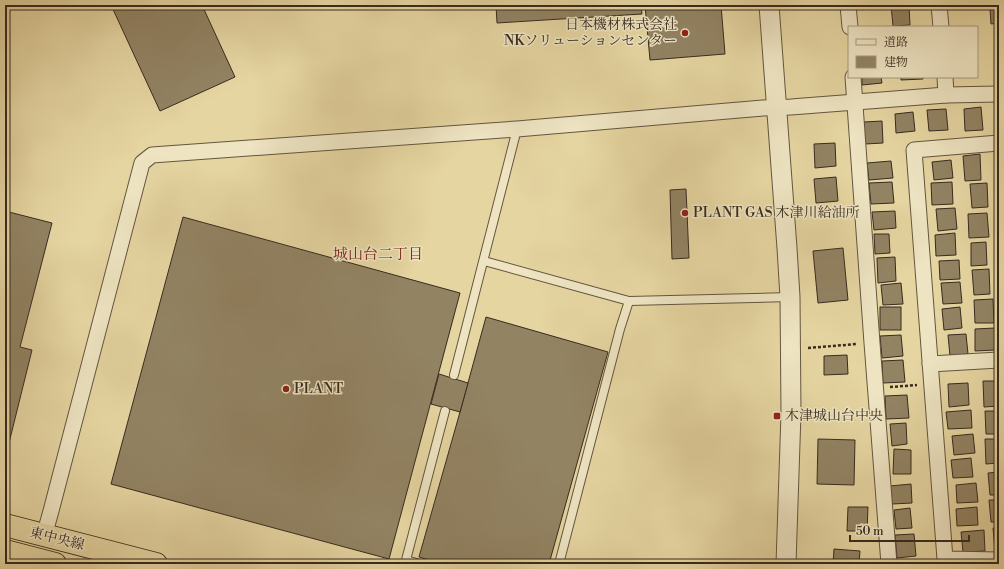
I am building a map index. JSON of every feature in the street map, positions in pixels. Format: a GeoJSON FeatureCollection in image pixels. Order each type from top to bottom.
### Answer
{"type":"FeatureCollection","features":[{"type":"Feature","properties":{"kind":"highway","name":"東中央線"},"geometry":{"type":"LineString","coordinates":[[5,525],[156,564]]}},
{"type":"Feature","properties":{"kind":"highway","name":"東中央線"},"geometry":{"type":"LineString","coordinates":[[5,551],[44,563]]}},
{"type":"Feature","properties":{"kind":"street"},"geometry":{"type":"LineString","coordinates":[[769,5],[790,297],[791,413],[786,564]]}},
{"type":"Feature","properties":{"kind":"street"},"geometry":{"type":"LineString","coordinates":[[848,5],[850,26]]}},
{"type":"Feature","properties":{"kind":"street"},"geometry":{"type":"LineString","coordinates":[[939,5],[941,26]]}},
{"type":"Feature","properties":{"kind":"street"},"geometry":{"type":"LineString","coordinates":[[853,78],[889,564]]}},
{"type":"Feature","properties":{"kind":"street"},"geometry":{"type":"LineString","coordinates":[[945,78],[946,95]]}},
{"type":"Feature","properties":{"kind":"street"},"geometry":{"type":"LineString","coordinates":[[44,536],[142,163],[152,155],[517,129],[777,107],[946,95],[999,94]]}},
{"type":"Feature","properties":{"kind":"street"},"geometry":{"type":"LineString","coordinates":[[999,143],[914,150],[944,559],[999,560]]}},
{"type":"Feature","properties":{"kind":"street"},"geometry":{"type":"LineString","coordinates":[[930,364],[999,360]]}},
{"type":"Feature","properties":{"kind":"lane"},"geometry":{"type":"LineString","coordinates":[[454,375],[517,129]]}},
{"type":"Feature","properties":{"kind":"lane"},"geometry":{"type":"LineString","coordinates":[[484,261],[629,301],[790,297]]}},
{"type":"Feature","properties":{"kind":"lane"},"geometry":{"type":"LineString","coordinates":[[559,564],[620,329],[629,301]]}},
{"type":"Feature","properties":{"kind":"lane"},"geometry":{"type":"LineString","coordinates":[[420,564],[406,560],[445,411]]}},
{"type":"Feature","properties":{"kind":"path"},"geometry":{"type":"LineString","coordinates":[[808,348],[872,343]]}},
{"type":"Feature","properties":{"kind":"path"},"geometry":{"type":"LineString","coordinates":[[875,388],[931,384]]}},
{"type":"Feature","properties":{"kind":"building"},"geometry":{"type":"Polygon","coordinates":[[[111,5],[202,5],[235,77],[160,111],[111,5]]]}},
{"type":"Feature","properties":{"kind":"building","name":"日本機材株式会社 NKソリューションセンター"},"geometry":{"type":"Polygon","coordinates":[[[496,5],[641,5],[642,14],[497,23],[496,5]]]}},
{"type":"Feature","properties":{"kind":"building","name":"日本機材株式会社 NKソリューションセンター"},"geometry":{"type":"Polygon","coordinates":[[[645,5],[721,5],[725,54],[650,60],[645,5]]]}},
{"type":"Feature","properties":{"kind":"building"},"geometry":{"type":"Polygon","coordinates":[[[891,5],[909,5],[910,25],[893,26],[891,5]]]}},
{"type":"Feature","properties":{"kind":"building"},"geometry":{"type":"Polygon","coordinates":[[[999,8],[999,23],[991,24],[990,9],[999,8]]]}},
{"type":"Feature","properties":{"kind":"building"},"geometry":{"type":"Polygon","coordinates":[[[862,78],[881,78],[882,83],[862,85],[862,78]]]}},
{"type":"Feature","properties":{"kind":"building"},"geometry":{"type":"Polygon","coordinates":[[[901,78],[923,78],[923,79],[901,80],[901,78]]]}},
{"type":"Feature","properties":{"kind":"building"},"geometry":{"type":"Polygon","coordinates":[[[981,107],[983,130],[965,131],[964,109],[981,107]]]}},
{"type":"Feature","properties":{"kind":"building"},"geometry":{"type":"Polygon","coordinates":[[[946,109],[948,130],[929,131],[927,110],[946,109]]]}},
{"type":"Feature","properties":{"kind":"building"},"geometry":{"type":"Polygon","coordinates":[[[913,112],[915,131],[896,133],[895,114],[913,112]]]}},
{"type":"Feature","properties":{"kind":"building"},"geometry":{"type":"Polygon","coordinates":[[[882,121],[883,143],[865,144],[864,122],[882,121]]]}},
{"type":"Feature","properties":{"kind":"building"},"geometry":{"type":"Polygon","coordinates":[[[835,143],[836,166],[815,168],[814,144],[835,143]]]}},
{"type":"Feature","properties":{"kind":"building"},"geometry":{"type":"Polygon","coordinates":[[[980,154],[981,180],[965,181],[963,156],[980,154]]]}},
{"type":"Feature","properties":{"kind":"building"},"geometry":{"type":"Polygon","coordinates":[[[951,160],[953,178],[934,180],[932,162],[951,160]]]}},
{"type":"Feature","properties":{"kind":"building"},"geometry":{"type":"Polygon","coordinates":[[[891,161],[893,178],[869,180],[867,163],[891,161]]]}},
{"type":"Feature","properties":{"kind":"building"},"geometry":{"type":"Polygon","coordinates":[[[836,177],[838,201],[816,203],[814,179],[836,177]]]}},
{"type":"Feature","properties":{"kind":"building"},"geometry":{"type":"Polygon","coordinates":[[[892,182],[894,203],[871,204],[869,183],[892,182]]]}},
{"type":"Feature","properties":{"kind":"building"},"geometry":{"type":"Polygon","coordinates":[[[952,182],[953,204],[932,205],[931,183],[952,182]]]}},
{"type":"Feature","properties":{"kind":"building"},"geometry":{"type":"Polygon","coordinates":[[[987,183],[988,207],[972,208],[970,184],[987,183]]]}},
{"type":"Feature","properties":{"kind":"building"},"geometry":{"type":"Polygon","coordinates":[[[686,189],[689,258],[672,259],[670,190],[686,189]]]}},
{"type":"Feature","properties":{"kind":"building"},"geometry":{"type":"Polygon","coordinates":[[[955,208],[957,229],[938,231],[936,209],[955,208]]]}},
{"type":"Feature","properties":{"kind":"building"},"geometry":{"type":"Polygon","coordinates":[[[5,211],[52,223],[20,347],[32,350],[5,459],[5,211]]]}},
{"type":"Feature","properties":{"kind":"building"},"geometry":{"type":"Polygon","coordinates":[[[895,211],[896,228],[874,230],[872,212],[895,211]]]}},
{"type":"Feature","properties":{"kind":"building"},"geometry":{"type":"Polygon","coordinates":[[[987,213],[989,237],[969,238],[968,214],[987,213]]]}},
{"type":"Feature","properties":{"kind":"building","name":"PLANT"},"geometry":{"type":"Polygon","coordinates":[[[183,217],[460,293],[389,559],[111,484],[183,217]]]}},
{"type":"Feature","properties":{"kind":"building"},"geometry":{"type":"Polygon","coordinates":[[[955,233],[956,255],[936,256],[935,235],[955,233]]]}},
{"type":"Feature","properties":{"kind":"building"},"geometry":{"type":"Polygon","coordinates":[[[874,234],[889,234],[890,253],[875,254],[874,234]]]}},
{"type":"Feature","properties":{"kind":"building"},"geometry":{"type":"Polygon","coordinates":[[[986,242],[987,265],[971,266],[971,243],[986,242]]]}},
{"type":"Feature","properties":{"kind":"building"},"geometry":{"type":"Polygon","coordinates":[[[843,248],[848,300],[818,303],[813,251],[843,248]]]}},
{"type":"Feature","properties":{"kind":"building"},"geometry":{"type":"Polygon","coordinates":[[[895,257],[896,281],[878,283],[877,258],[895,257]]]}},
{"type":"Feature","properties":{"kind":"building"},"geometry":{"type":"Polygon","coordinates":[[[959,260],[960,279],[940,280],[939,261],[959,260]]]}},
{"type":"Feature","properties":{"kind":"building"},"geometry":{"type":"Polygon","coordinates":[[[989,269],[990,294],[974,295],[972,270],[989,269]]]}},
{"type":"Feature","properties":{"kind":"building"},"geometry":{"type":"Polygon","coordinates":[[[960,282],[962,303],[943,304],[941,283],[960,282]]]}},
{"type":"Feature","properties":{"kind":"building"},"geometry":{"type":"Polygon","coordinates":[[[901,283],[903,304],[883,305],[881,285],[901,283]]]}},
{"type":"Feature","properties":{"kind":"building"},"geometry":{"type":"Polygon","coordinates":[[[993,299],[994,323],[975,323],[974,300],[993,299]]]}},
{"type":"Feature","properties":{"kind":"building"},"geometry":{"type":"Polygon","coordinates":[[[880,307],[901,307],[901,330],[880,330],[880,307]]]}},
{"type":"Feature","properties":{"kind":"building"},"geometry":{"type":"Polygon","coordinates":[[[960,307],[962,328],[944,330],[942,309],[960,307]]]}},
{"type":"Feature","properties":{"kind":"building"},"geometry":{"type":"Polygon","coordinates":[[[486,317],[608,352],[549,564],[443,564],[419,557],[486,317]]]}},
{"type":"Feature","properties":{"kind":"building"},"geometry":{"type":"Polygon","coordinates":[[[995,328],[995,350],[975,351],[975,329],[995,328]]]}},
{"type":"Feature","properties":{"kind":"building"},"geometry":{"type":"Polygon","coordinates":[[[966,334],[968,354],[950,356],[948,335],[966,334]]]}},
{"type":"Feature","properties":{"kind":"building"},"geometry":{"type":"Polygon","coordinates":[[[901,335],[903,356],[882,358],[880,336],[901,335]]]}},
{"type":"Feature","properties":{"kind":"building"},"geometry":{"type":"Polygon","coordinates":[[[847,355],[848,374],[824,375],[824,356],[847,355]]]}},
{"type":"Feature","properties":{"kind":"building"},"geometry":{"type":"Polygon","coordinates":[[[903,360],[905,382],[883,383],[882,361],[903,360]]]}},
{"type":"Feature","properties":{"kind":"building"},"geometry":{"type":"Polygon","coordinates":[[[439,374],[468,383],[460,412],[431,404],[439,374]]]}},
{"type":"Feature","properties":{"kind":"building"},"geometry":{"type":"Polygon","coordinates":[[[983,381],[998,381],[999,406],[984,407],[983,381]]]}},
{"type":"Feature","properties":{"kind":"building"},"geometry":{"type":"Polygon","coordinates":[[[968,383],[969,405],[949,407],[948,384],[968,383]]]}},
{"type":"Feature","properties":{"kind":"building"},"geometry":{"type":"Polygon","coordinates":[[[907,395],[909,418],[886,419],[885,396],[907,395]]]}},
{"type":"Feature","properties":{"kind":"building"},"geometry":{"type":"Polygon","coordinates":[[[971,410],[972,428],[948,429],[946,412],[971,410]]]}},
{"type":"Feature","properties":{"kind":"building"},"geometry":{"type":"Polygon","coordinates":[[[985,411],[999,411],[999,434],[986,434],[985,411]]]}},
{"type":"Feature","properties":{"kind":"building"},"geometry":{"type":"Polygon","coordinates":[[[906,423],[907,444],[892,446],[890,424],[906,423]]]}},
{"type":"Feature","properties":{"kind":"building"},"geometry":{"type":"Polygon","coordinates":[[[973,434],[975,453],[954,455],[952,436],[973,434]]]}},
{"type":"Feature","properties":{"kind":"building"},"geometry":{"type":"Polygon","coordinates":[[[818,439],[855,440],[854,485],[817,484],[818,439]]]}},
{"type":"Feature","properties":{"kind":"building"},"geometry":{"type":"Polygon","coordinates":[[[985,439],[999,439],[999,463],[986,464],[985,439]]]}},
{"type":"Feature","properties":{"kind":"building"},"geometry":{"type":"Polygon","coordinates":[[[894,449],[911,450],[911,474],[893,474],[894,449]]]}},
{"type":"Feature","properties":{"kind":"building"},"geometry":{"type":"Polygon","coordinates":[[[971,458],[973,477],[953,478],[951,460],[971,458]]]}},
{"type":"Feature","properties":{"kind":"building"},"geometry":{"type":"Polygon","coordinates":[[[999,472],[999,495],[990,495],[988,473],[999,472]]]}},
{"type":"Feature","properties":{"kind":"building"},"geometry":{"type":"Polygon","coordinates":[[[976,483],[978,502],[957,503],[956,485],[976,483]]]}},
{"type":"Feature","properties":{"kind":"building"},"geometry":{"type":"Polygon","coordinates":[[[911,484],[912,503],[892,504],[890,486],[911,484]]]}},
{"type":"Feature","properties":{"kind":"building"},"geometry":{"type":"Polygon","coordinates":[[[989,500],[999,500],[999,522],[991,522],[989,500]]]}},
{"type":"Feature","properties":{"kind":"building"},"geometry":{"type":"Polygon","coordinates":[[[848,507],[868,507],[867,531],[847,531],[848,507]]]}},
{"type":"Feature","properties":{"kind":"building"},"geometry":{"type":"Polygon","coordinates":[[[977,507],[978,525],[957,526],[956,509],[977,507]]]}},
{"type":"Feature","properties":{"kind":"building"},"geometry":{"type":"Polygon","coordinates":[[[910,508],[912,528],[896,529],[894,510],[910,508]]]}},
{"type":"Feature","properties":{"kind":"building"},"geometry":{"type":"Polygon","coordinates":[[[993,528],[999,528],[999,551],[995,552],[993,528]]]}},
{"type":"Feature","properties":{"kind":"building"},"geometry":{"type":"Polygon","coordinates":[[[984,530],[985,551],[963,552],[961,532],[984,530]]]}},
{"type":"Feature","properties":{"kind":"building"},"geometry":{"type":"Polygon","coordinates":[[[914,534],[916,556],[897,558],[895,535],[914,534]]]}},
{"type":"Feature","properties":{"kind":"building"},"geometry":{"type":"Polygon","coordinates":[[[834,549],[860,551],[859,564],[833,564],[834,549]]]}},
{"type":"Feature","properties":{"kind":"place","name":"日本機材株式会社 NKソリューションセンター"},"geometry":{"type":"Point","coordinates":[685,33]}},
{"type":"Feature","properties":{"kind":"place","name":"PLANT GAS 木津川給油所"},"geometry":{"type":"Point","coordinates":[685,213]}},
{"type":"Feature","properties":{"kind":"place","name":"PLANT"},"geometry":{"type":"Point","coordinates":[286,389]}},
{"type":"Feature","properties":{"kind":"place","name":"木津城山台中央"},"geometry":{"type":"Point","coordinates":[777,416]}},
{"type":"Feature","properties":{"kind":"district","name":"城山台二丁目"},"geometry":{"type":"Point","coordinates":[378,254]}}]}
